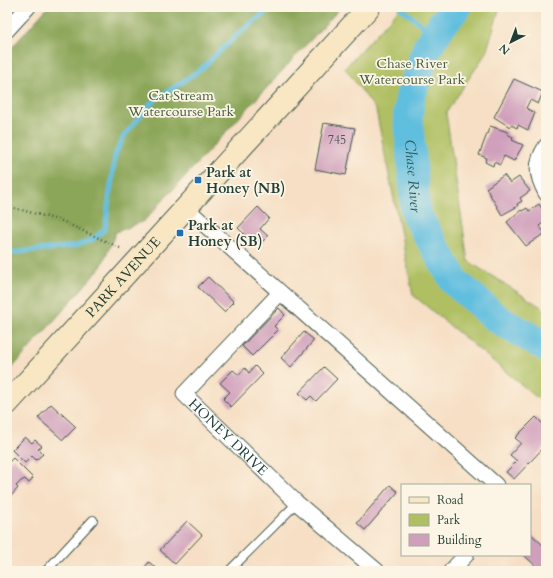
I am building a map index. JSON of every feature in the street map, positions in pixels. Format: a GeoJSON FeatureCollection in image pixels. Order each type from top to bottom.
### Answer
{"type":"FeatureCollection","features":[{"type":"Feature","properties":{"kind":"street"},"geometry":{"type":"LineString","coordinates":[[7,30],[28,7]]}},
{"type":"Feature","properties":{"kind":"street","name":"PARK AVENUE"},"geometry":{"type":"LineString","coordinates":[[7,404],[369,7]]}},
{"type":"Feature","properties":{"kind":"street"},"geometry":{"type":"LineString","coordinates":[[546,146],[538,158],[539,179],[546,193]]}},
{"type":"Feature","properties":{"kind":"street"},"geometry":{"type":"LineString","coordinates":[[186,208],[495,484]]}},
{"type":"Feature","properties":{"kind":"street","name":"HONEY DRIVE"},"geometry":{"type":"LineString","coordinates":[[280,293],[184,394],[297,503],[377,571]]}},
{"type":"Feature","properties":{"kind":"street"},"geometry":{"type":"LineString","coordinates":[[451,571],[465,556]]}},
{"type":"Feature","properties":{"kind":"lane"},"geometry":{"type":"LineString","coordinates":[[229,571],[297,503]]}},
{"type":"Feature","properties":{"kind":"lane"},"geometry":{"type":"LineString","coordinates":[[46,571],[94,520]]}},
{"type":"Feature","properties":{"kind":"path"},"geometry":{"type":"LineString","coordinates":[[7,206],[62,221],[116,247]]}},
{"type":"Feature","properties":{"kind":"green space","name":"Cat Stream Watercourse Park"},"geometry":{"type":"Polygon","coordinates":[[[48,7],[341,7],[144,221],[116,232],[101,267],[7,374],[7,53],[48,7]]]}},
{"type":"Feature","properties":{"kind":"green space","name":"Chase River Watercourse Park"},"geometry":{"type":"Polygon","coordinates":[[[401,7],[500,7],[486,53],[446,113],[468,261],[546,310],[546,405],[413,295],[376,110],[345,68],[401,7]]]}},
{"type":"Feature","properties":{"kind":"building"},"geometry":{"type":"Polygon","coordinates":[[[514,79],[543,92],[538,104],[530,100],[526,108],[535,113],[528,130],[518,125],[517,128],[511,125],[510,127],[494,117],[514,79]]]}},
{"type":"Feature","properties":{"kind":"building"},"geometry":{"type":"Polygon","coordinates":[[[324,123],[355,128],[346,175],[315,169],[324,123]]]}},
{"type":"Feature","properties":{"kind":"building"},"geometry":{"type":"Polygon","coordinates":[[[490,126],[508,132],[507,134],[513,137],[512,140],[523,145],[514,161],[504,156],[500,165],[494,162],[493,166],[485,162],[487,158],[479,155],[490,126]]]}},
{"type":"Feature","properties":{"kind":"building"},"geometry":{"type":"Polygon","coordinates":[[[504,175],[510,183],[519,177],[530,191],[520,198],[522,201],[517,204],[518,206],[502,215],[486,188],[504,175]]]}},
{"type":"Feature","properties":{"kind":"building"},"geometry":{"type":"Polygon","coordinates":[[[539,204],[546,215],[546,221],[539,226],[545,233],[526,246],[507,222],[521,210],[522,211],[527,208],[529,211],[539,204]]]}},
{"type":"Feature","properties":{"kind":"building"},"geometry":{"type":"Polygon","coordinates":[[[258,207],[269,218],[260,229],[268,236],[261,243],[255,238],[252,242],[238,228],[258,207]]]}},
{"type":"Feature","properties":{"kind":"building"},"geometry":{"type":"Polygon","coordinates":[[[208,277],[234,302],[224,312],[198,287],[208,277]]]}},
{"type":"Feature","properties":{"kind":"building"},"geometry":{"type":"Polygon","coordinates":[[[279,308],[285,315],[274,326],[278,330],[252,356],[242,346],[279,308]]]}},
{"type":"Feature","properties":{"kind":"building"},"geometry":{"type":"Polygon","coordinates":[[[304,332],[314,340],[291,367],[281,358],[304,332]]]}},
{"type":"Feature","properties":{"kind":"building"},"geometry":{"type":"Polygon","coordinates":[[[255,366],[263,374],[231,407],[223,399],[230,392],[220,383],[233,370],[239,375],[245,368],[249,373],[255,366]]]}},
{"type":"Feature","properties":{"kind":"building"},"geometry":{"type":"Polygon","coordinates":[[[324,367],[337,379],[316,401],[311,396],[307,400],[299,393],[324,367]]]}},
{"type":"Feature","properties":{"kind":"building"},"geometry":{"type":"Polygon","coordinates":[[[51,404],[76,427],[63,440],[38,418],[51,404]]]}},
{"type":"Feature","properties":{"kind":"building"},"geometry":{"type":"Polygon","coordinates":[[[536,417],[545,426],[543,429],[546,433],[546,445],[514,479],[506,472],[517,461],[510,455],[521,443],[515,438],[536,417]]]}},
{"type":"Feature","properties":{"kind":"building"},"geometry":{"type":"Polygon","coordinates":[[[25,437],[32,443],[35,440],[42,446],[38,449],[43,454],[36,460],[32,456],[25,463],[12,450],[25,437]]]}},
{"type":"Feature","properties":{"kind":"building"},"geometry":{"type":"Polygon","coordinates":[[[13,458],[33,478],[29,483],[25,479],[21,481],[16,486],[18,488],[11,496],[7,492],[7,464],[13,458]]]}},
{"type":"Feature","properties":{"kind":"building"},"geometry":{"type":"Polygon","coordinates":[[[390,485],[398,492],[365,530],[357,523],[390,485]]]}},
{"type":"Feature","properties":{"kind":"building"},"geometry":{"type":"Polygon","coordinates":[[[187,521],[202,535],[175,564],[160,550],[187,521]]]}},
{"type":"Feature","properties":{"kind":"building"},"geometry":{"type":"Polygon","coordinates":[[[531,534],[546,548],[546,571],[541,571],[525,556],[531,556],[531,534]]]}},
{"type":"Feature","properties":{"kind":"building"},"geometry":{"type":"Polygon","coordinates":[[[149,562],[159,571],[142,571],[149,562]]]}},
{"type":"Feature","properties":{"kind":"waterway"},"geometry":{"type":"LineString","coordinates":[[7,253],[76,246],[92,240],[105,229],[115,155],[124,136],[151,103],[201,69],[238,34],[272,7]]}},
{"type":"Feature","properties":{"kind":"waterway"},"geometry":{"type":"LineString","coordinates":[[400,7],[435,36]]}},
{"type":"Feature","properties":{"kind":"waterway","name":"Chase River"},"geometry":{"type":"LineString","coordinates":[[457,7],[442,24],[427,48],[410,98],[408,116],[416,214],[455,282],[496,318],[546,347]]}},
{"type":"Feature","properties":{"kind":"place","name":"Park at Honey (NB)"},"geometry":{"type":"Point","coordinates":[198,180]}},
{"type":"Feature","properties":{"kind":"place","name":"Park at Honey (SB)"},"geometry":{"type":"Point","coordinates":[180,233]}}]}
